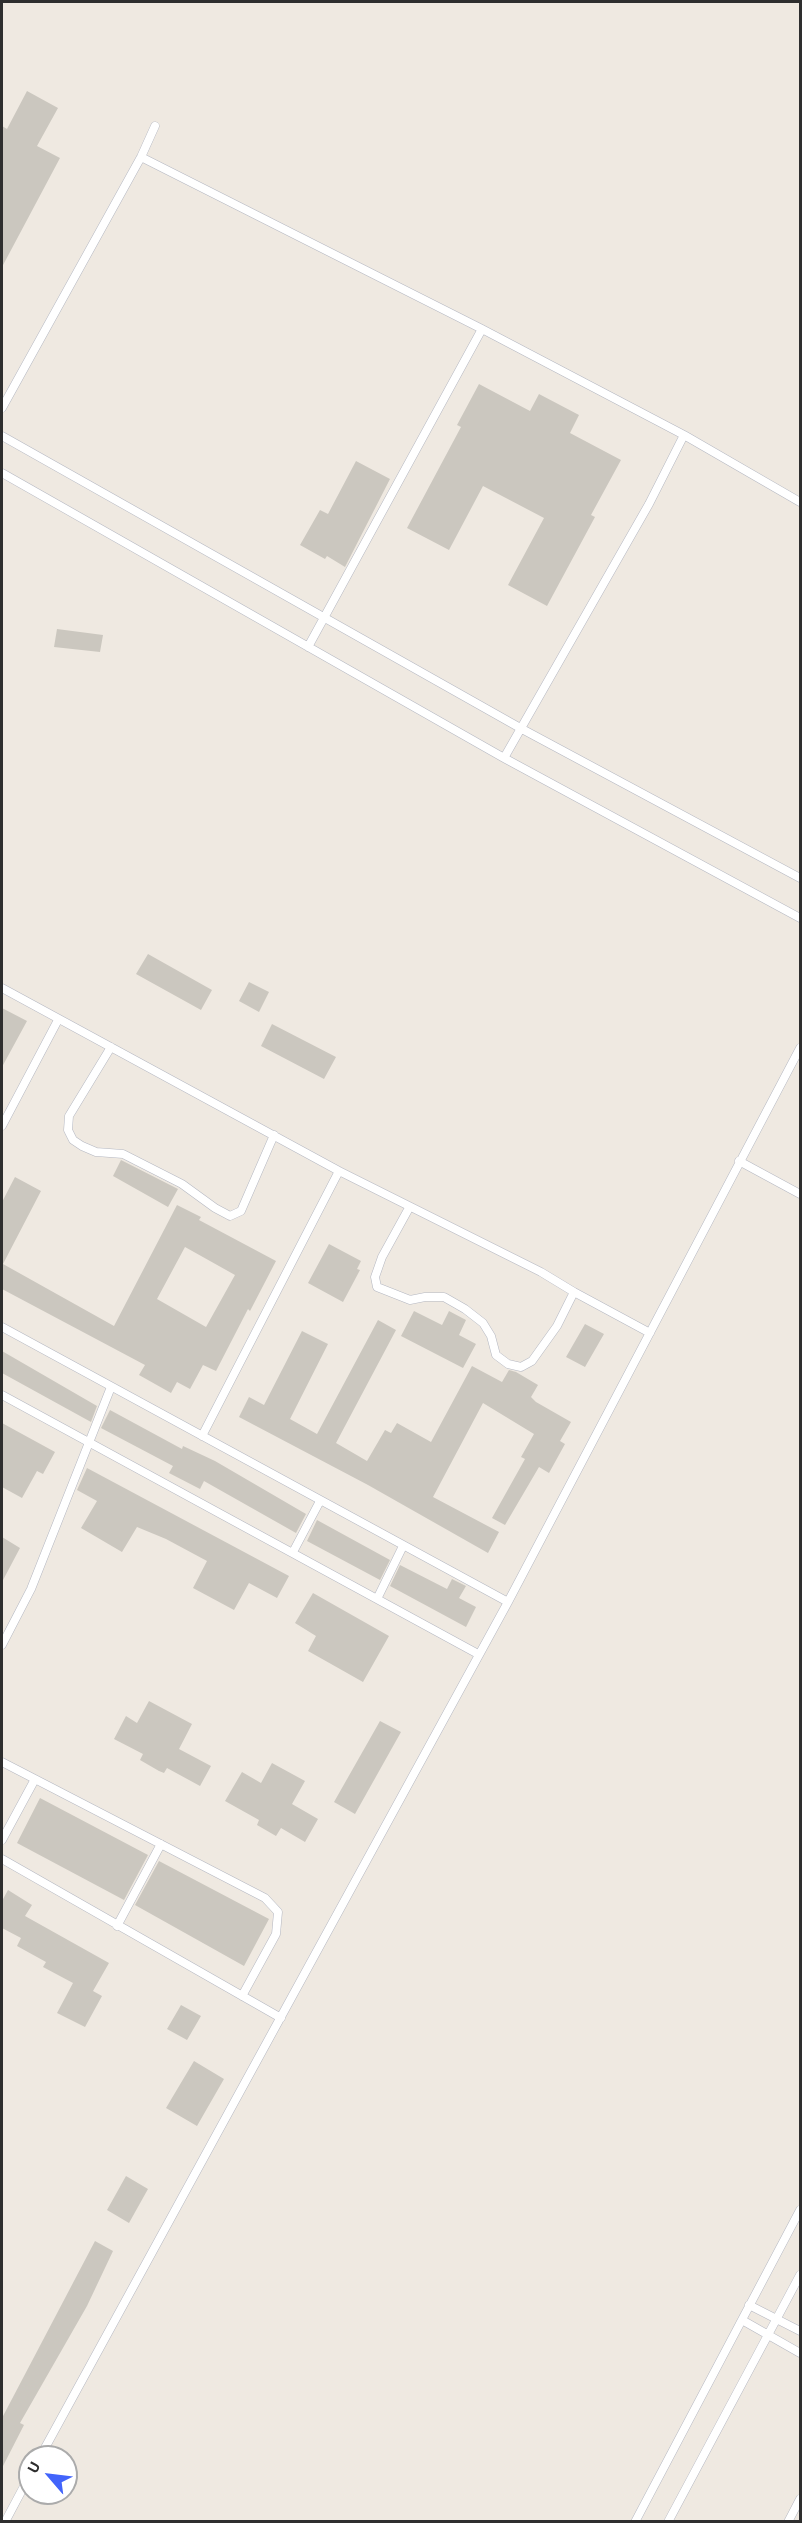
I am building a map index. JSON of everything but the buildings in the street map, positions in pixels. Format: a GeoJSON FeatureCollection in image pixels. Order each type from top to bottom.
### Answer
{"type":"FeatureCollection","features":[{"type":"Feature","properties":{"kind":"lane"},"geometry":{"type":"LineString","coordinates":[[2,408],[141,157],[155,126]]}},
{"type":"Feature","properties":{"kind":"lane"},"geometry":{"type":"LineString","coordinates":[[141,157],[482,329],[684,435],[801,502]]}},
{"type":"Feature","properties":{"kind":"lane"},"geometry":{"type":"LineString","coordinates":[[308,647],[326,619],[482,329]]}},
{"type":"Feature","properties":{"kind":"lane"},"geometry":{"type":"LineString","coordinates":[[504,758],[649,504],[684,435]]}},
{"type":"Feature","properties":{"kind":"lane"},"geometry":{"type":"LineString","coordinates":[[2,436],[522,729],[801,878]]}},
{"type":"Feature","properties":{"kind":"lane"},"geometry":{"type":"LineString","coordinates":[[2,472],[504,758],[801,918]]}},
{"type":"Feature","properties":{"kind":"lane"},"geometry":{"type":"LineString","coordinates":[[2,988],[339,1171],[541,1272],[650,1333]]}},
{"type":"Feature","properties":{"kind":"lane"},"geometry":{"type":"LineString","coordinates":[[2,1125],[58,1020]]}},
{"type":"Feature","properties":{"kind":"lane"},"geometry":{"type":"LineString","coordinates":[[111,1047],[69,1116],[68,1130],[73,1140],[82,1146],[96,1152],[123,1154],[189,1188],[215,1208],[230,1216],[241,1211],[274,1135]]}},
{"type":"Feature","properties":{"kind":"lane"},"geometry":{"type":"LineString","coordinates":[[47,2445],[508,1602],[739,1161],[801,1048]]}},
{"type":"Feature","properties":{"kind":"lane"},"geometry":{"type":"LineString","coordinates":[[739,1161],[801,1194]]}},
{"type":"Feature","properties":{"kind":"lane"},"geometry":{"type":"LineString","coordinates":[[202,1436],[339,1171]]}},
{"type":"Feature","properties":{"kind":"lane"},"geometry":{"type":"LineString","coordinates":[[409,1208],[382,1257],[375,1277],[377,1287],[410,1300],[444,1298],[465,1309],[483,1323],[491,1336],[496,1355],[508,1364],[521,1367],[532,1361],[557,1326],[574,1292]]}},
{"type":"Feature","properties":{"kind":"lane"},"geometry":{"type":"LineString","coordinates":[[2,1327],[508,1602]]}},
{"type":"Feature","properties":{"kind":"lane"},"geometry":{"type":"LineString","coordinates":[[2,1645],[31,1589],[87,1442],[111,1387]]}},
{"type":"Feature","properties":{"kind":"lane"},"geometry":{"type":"LineString","coordinates":[[2,1395],[478,1654]]}},
{"type":"Feature","properties":{"kind":"lane"},"geometry":{"type":"LineString","coordinates":[[293,1552],[320,1501]]}},
{"type":"Feature","properties":{"kind":"lane"},"geometry":{"type":"LineString","coordinates":[[377,1599],[403,1546]]}},
{"type":"Feature","properties":{"kind":"lane"},"geometry":{"type":"LineString","coordinates":[[2,1762],[34,1781],[265,1898],[278,1912],[276,1934],[242,1996]]}},
{"type":"Feature","properties":{"kind":"lane"},"geometry":{"type":"LineString","coordinates":[[2,1840],[34,1781]]}},
{"type":"Feature","properties":{"kind":"lane"},"geometry":{"type":"LineString","coordinates":[[117,1926],[161,1844]]}},
{"type":"Feature","properties":{"kind":"lane"},"geometry":{"type":"LineString","coordinates":[[2,1859],[281,2018]]}},
{"type":"Feature","properties":{"kind":"lane"},"geometry":{"type":"LineString","coordinates":[[634,2522],[801,2210]]}},
{"type":"Feature","properties":{"kind":"lane"},"geometry":{"type":"LineString","coordinates":[[668,2522],[767,2333],[801,2275]]}},
{"type":"Feature","properties":{"kind":"lane"},"geometry":{"type":"LineString","coordinates":[[749,2305],[801,2331]]}},
{"type":"Feature","properties":{"kind":"lane"},"geometry":{"type":"LineString","coordinates":[[742,2320],[801,2353]]}},
{"type":"Feature","properties":{"kind":"lane"},"geometry":{"type":"LineString","coordinates":[[5,2522],[18,2498]]}},
{"type":"Feature","properties":{"kind":"lane"},"geometry":{"type":"LineString","coordinates":[[788,2522],[801,2499]]}}]}
